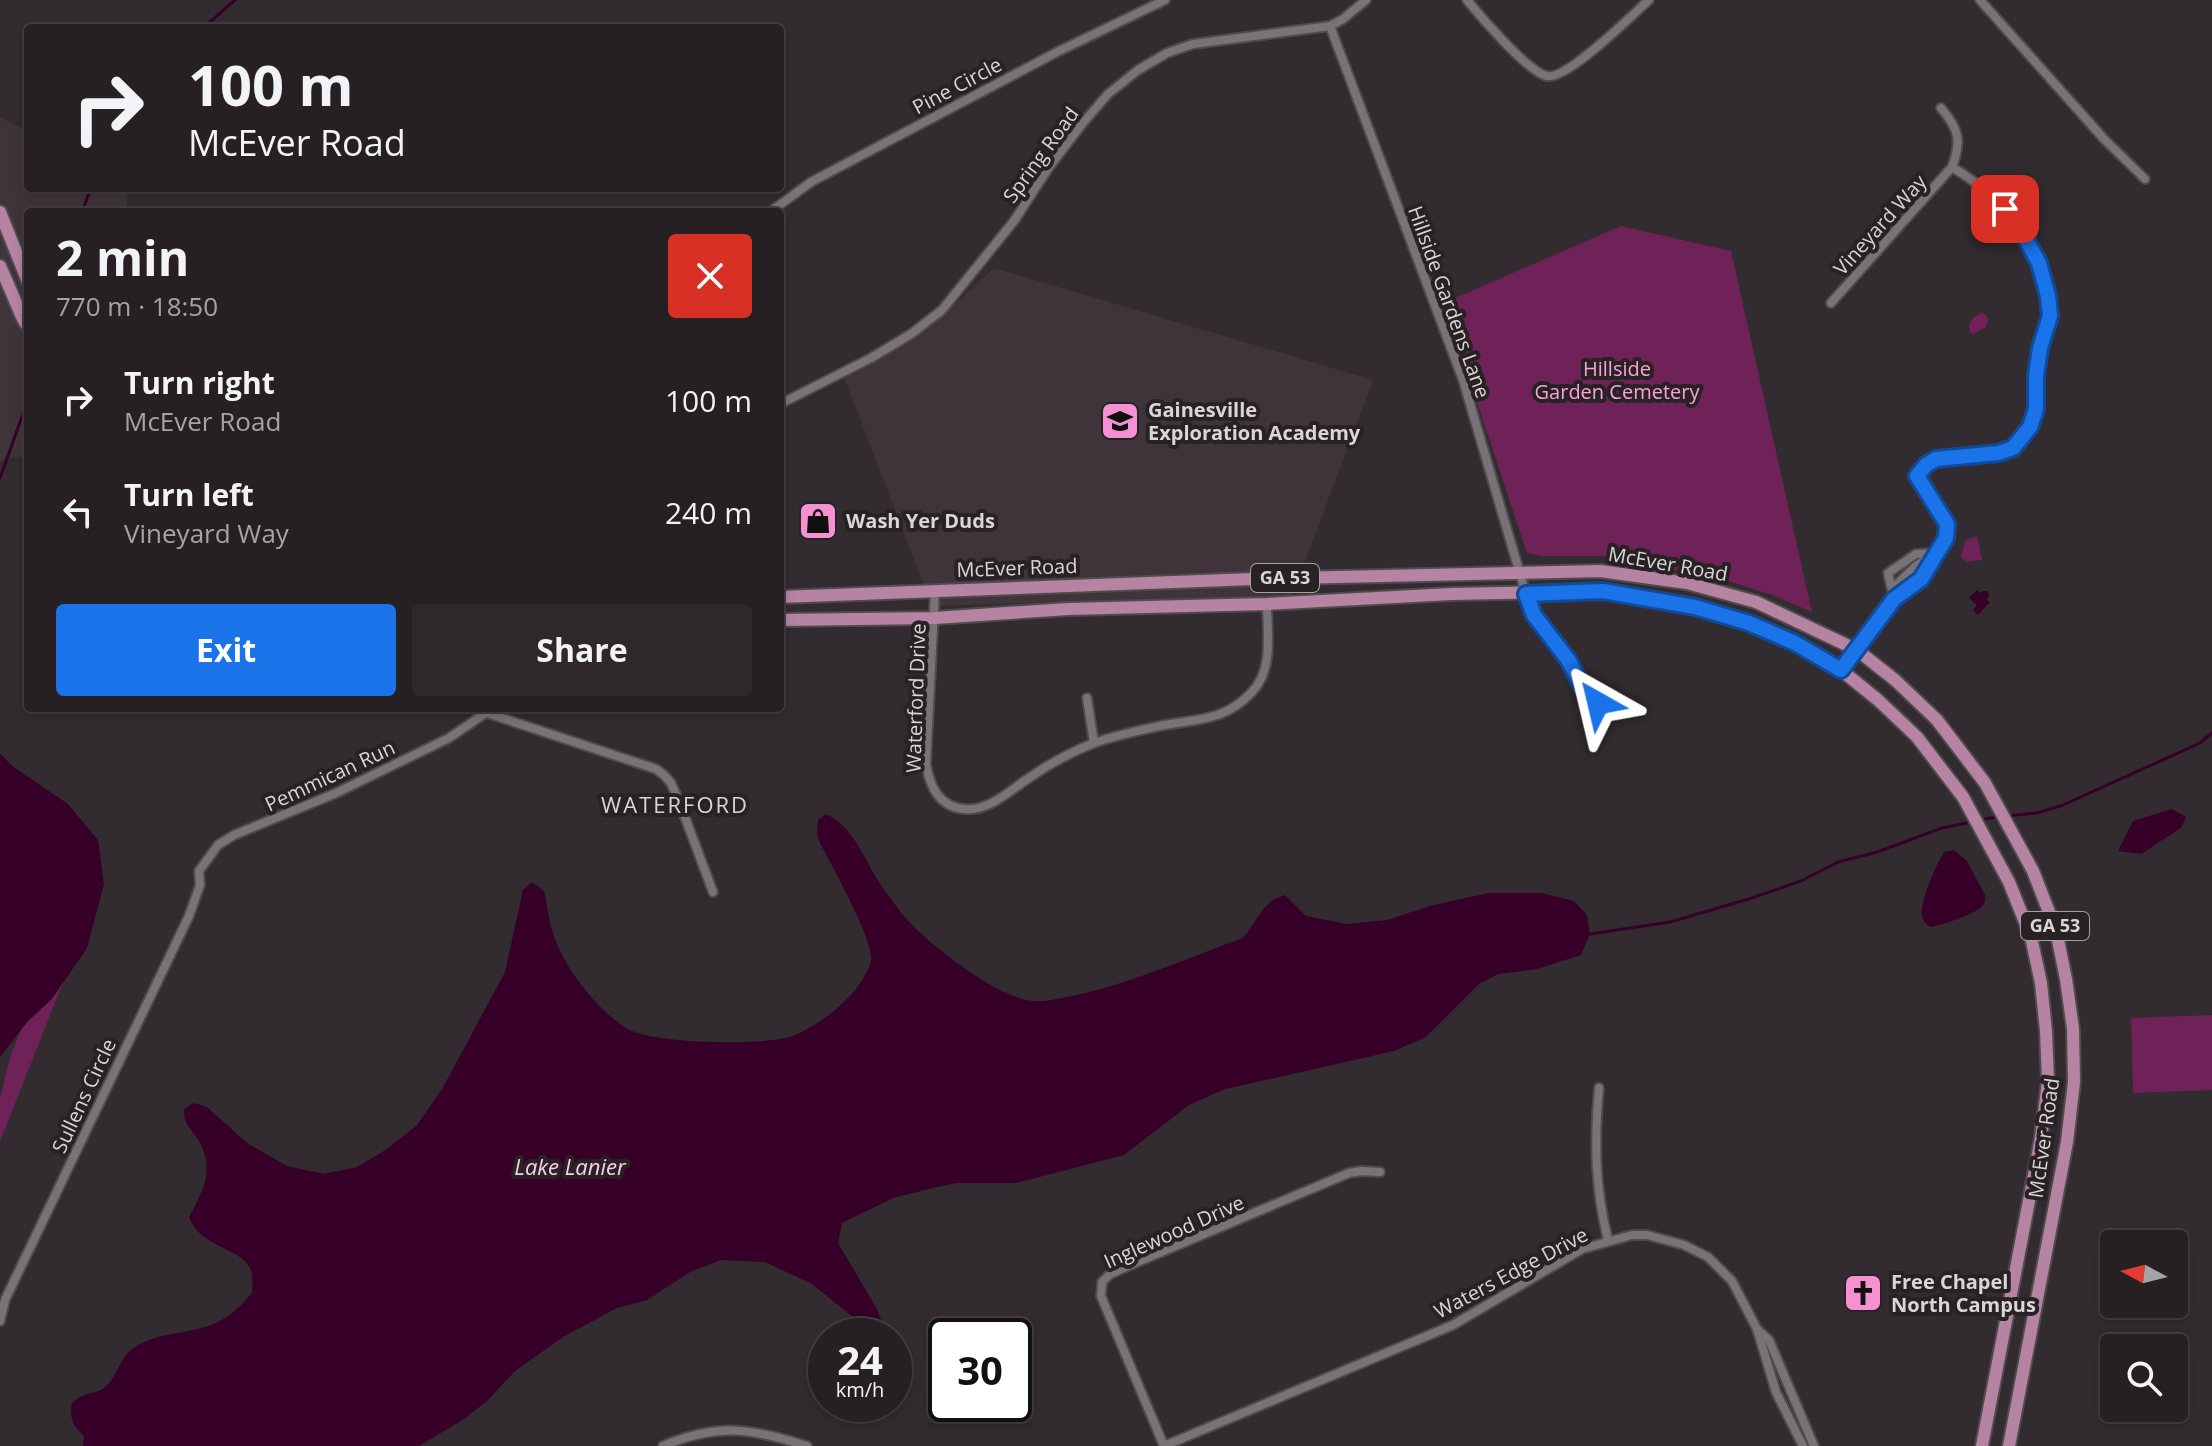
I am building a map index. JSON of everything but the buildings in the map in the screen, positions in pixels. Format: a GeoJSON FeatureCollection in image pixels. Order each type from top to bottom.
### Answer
{"type":"FeatureCollection","features":[{"type":"Feature","properties":{"kind":"main road"},"geometry":{"type":"LineString","coordinates":[[0,212],[24,274]]}},
{"type":"Feature","properties":{"kind":"main road"},"geometry":{"type":"LineString","coordinates":[[0,266],[24,321]]}},
{"type":"Feature","properties":{"kind":"main road","name":"McEver Road"},"geometry":{"type":"LineString","coordinates":[[784,597],[1253,579],[1600,571],[1687,583],[1756,602],[1857,650],[1895,680],[1937,720],[1985,783],[2033,871],[2056,930],[2066,979],[2073,1029],[2074,1082],[2067,1142],[2009,1446]]}},
{"type":"Feature","properties":{"kind":"main road","name":"McEver Road"},"geometry":{"type":"LineString","coordinates":[[784,620],[935,618],[1068,609],[1603,591],[1695,607],[1749,623],[1795,643],[1841,670],[1917,737],[1963,797],[2009,882],[2031,937],[2041,983],[2048,1081],[2041,1138],[1982,1446]]}},
{"type":"Feature","properties":{"kind":"street","name":"Pine Circle"},"geometry":{"type":"LineString","coordinates":[[775,208],[811,182],[1057,52],[1165,0]]}},
{"type":"Feature","properties":{"kind":"street","name":"Spring Road"},"geometry":{"type":"LineString","coordinates":[[784,402],[871,358],[911,334],[942,310],[1013,222],[1082,124],[1108,94],[1138,70],[1167,53],[1193,44],[1330,26],[1366,0]]}},
{"type":"Feature","properties":{"kind":"street"},"geometry":{"type":"LineString","coordinates":[[1467,0],[1529,66],[1548,77],[1557,76],[1582,59],[1649,0]]}},
{"type":"Feature","properties":{"kind":"street"},"geometry":{"type":"LineString","coordinates":[[1980,0],[2104,139],[2145,179]]}},
{"type":"Feature","properties":{"kind":"street","name":"Hillside Gardens Lane"},"geometry":{"type":"LineString","coordinates":[[1330,26],[1463,380],[1534,615],[1569,661],[1582,687],[1598,703]]}},
{"type":"Feature","properties":{"kind":"street","name":"Vineyard Way"},"geometry":{"type":"LineString","coordinates":[[1831,303],[1952,167],[1959,140],[1954,123],[1941,108]]}},
{"type":"Feature","properties":{"kind":"street","name":"Vineyard Way"},"geometry":{"type":"LineString","coordinates":[[1935,553],[1946,538],[1947,524],[1917,476],[1936,459],[1999,453],[2013,448],[2030,427],[2036,409],[2040,348],[2050,316],[2039,263],[2016,221],[1974,180],[1952,167]]}},
{"type":"Feature","properties":{"kind":"street"},"geometry":{"type":"LineString","coordinates":[[1893,594],[1888,573],[1916,554],[1935,553]]}},
{"type":"Feature","properties":{"kind":"street"},"geometry":{"type":"LineString","coordinates":[[1841,670],[1893,594],[1916,566],[1935,553]]}},
{"type":"Feature","properties":{"kind":"street","name":"Waterford Drive"},"geometry":{"type":"LineString","coordinates":[[935,591],[926,764],[928,780],[942,801],[966,810],[989,804],[1061,759],[1094,743],[1163,725],[1219,716],[1235,708],[1253,691],[1263,675],[1268,654],[1267,604]]}},
{"type":"Feature","properties":{"kind":"street"},"geometry":{"type":"LineString","coordinates":[[1087,698],[1094,743]]}},
{"type":"Feature","properties":{"kind":"street","name":"Pemmican Run"},"geometry":{"type":"LineString","coordinates":[[200,885],[199,871],[208,856],[234,835],[334,794],[449,738],[488,712]]}},
{"type":"Feature","properties":{"kind":"street"},"geometry":{"type":"LineString","coordinates":[[493,712],[656,769],[664,775],[680,804],[713,892]]}},
{"type":"Feature","properties":{"kind":"street","name":"Sullens Circle"},"geometry":{"type":"LineString","coordinates":[[0,1321],[5,1300],[189,916],[200,885]]}},
{"type":"Feature","properties":{"kind":"street"},"geometry":{"type":"LineString","coordinates":[[1599,1088],[1595,1167],[1599,1205],[1608,1240]]}},
{"type":"Feature","properties":{"kind":"street","name":"Inglewood Drive"},"geometry":{"type":"LineString","coordinates":[[1164,1446],[1101,1296],[1102,1282],[1110,1274],[1349,1173],[1380,1172]]}},
{"type":"Feature","properties":{"kind":"street","name":"Waters Edge Drive"},"geometry":{"type":"LineString","coordinates":[[1164,1446],[1453,1325],[1582,1249],[1632,1235],[1660,1237],[1684,1245],[1708,1257],[1732,1281],[1757,1329],[1776,1392],[1803,1446]]}},
{"type":"Feature","properties":{"kind":"street","name":"Waters Edge Drive"},"geometry":{"type":"LineString","coordinates":[[1757,1329],[1769,1340],[1814,1446]]}},
{"type":"Feature","properties":{"kind":"street"},"geometry":{"type":"LineString","coordinates":[[663,1446],[697,1433],[743,1430],[807,1446]]}},
{"type":"Feature","properties":{"kind":"shaded area"},"geometry":{"type":"Polygon","coordinates":[[[0,117],[24,130],[24,192],[128,192],[126,208],[24,208],[24,457],[0,461],[0,117]]]}},
{"type":"Feature","properties":{"kind":"shaded area"},"geometry":{"type":"Polygon","coordinates":[[[994,268],[1373,380],[1292,596],[932,606],[842,372],[929,328],[994,268]]]}},
{"type":"Feature","properties":{"kind":"green space","name":"Hillside Garden Cemetery"},"geometry":{"type":"Polygon","coordinates":[[[1621,226],[1731,251],[1812,612],[1725,580],[1604,556],[1541,556],[1527,553],[1444,303],[1621,226]]]}},
{"type":"Feature","properties":{"kind":"green space"},"geometry":{"type":"Polygon","coordinates":[[[1982,313],[1988,320],[1986,327],[1973,334],[1969,332],[1972,320],[1982,313]]]}},
{"type":"Feature","properties":{"kind":"green space"},"geometry":{"type":"Polygon","coordinates":[[[1977,536],[1982,560],[1967,562],[1961,557],[1965,540],[1977,536]]]}},
{"type":"Feature","properties":{"kind":"green space"},"geometry":{"type":"Polygon","coordinates":[[[80,939],[0,1141],[0,1098],[10,1058],[29,1008],[80,939]]]}},
{"type":"Feature","properties":{"kind":"green space"},"geometry":{"type":"Polygon","coordinates":[[[2212,1015],[2212,1090],[2133,1093],[2131,1018],[2212,1015]]]}},
{"type":"Feature","properties":{"kind":"water"},"geometry":{"type":"Polygon","coordinates":[[[1977,590],[1980,593],[1987,591],[1990,602],[1978,615],[1973,610],[1977,605],[1969,598],[1977,590]]]}},
{"type":"Feature","properties":{"kind":"water"},"geometry":{"type":"Polygon","coordinates":[[[0,753],[12,766],[68,804],[98,840],[104,884],[87,948],[52,999],[28,1021],[0,1057],[0,753]]]}},
{"type":"Feature","properties":{"kind":"water"},"geometry":{"type":"Polygon","coordinates":[[[2172,809],[2186,817],[2181,828],[2141,854],[2118,851],[2133,821],[2172,809]]]}},
{"type":"Feature","properties":{"kind":"water","name":"Lake Lanier"},"geometry":{"type":"Polygon","coordinates":[[[826,814],[846,829],[891,899],[926,938],[987,983],[1033,1001],[1102,989],[1243,938],[1266,907],[1285,895],[1306,916],[1347,924],[1387,920],[1433,905],[1489,893],[1542,893],[1574,901],[1587,915],[1590,934],[1581,955],[1537,969],[1498,974],[1479,984],[1426,1037],[1394,1051],[1225,1089],[1189,1105],[1124,1155],[1016,1183],[957,1183],[937,1187],[893,1198],[842,1223],[838,1243],[880,1318],[854,1318],[812,1284],[765,1262],[721,1260],[690,1272],[647,1300],[617,1308],[563,1337],[515,1371],[487,1401],[464,1419],[419,1446],[83,1446],[84,1436],[72,1417],[72,1403],[105,1387],[135,1347],[159,1337],[216,1323],[236,1310],[252,1293],[252,1273],[248,1264],[202,1236],[189,1217],[203,1188],[207,1169],[203,1149],[186,1121],[184,1109],[194,1103],[207,1107],[247,1143],[287,1166],[324,1174],[357,1167],[387,1149],[417,1125],[442,1089],[505,972],[523,890],[532,882],[544,891],[556,941],[580,984],[602,1009],[626,1028],[659,1038],[709,1042],[761,1041],[795,1035],[818,1023],[841,1005],[860,984],[871,960],[862,926],[818,838],[818,820],[826,814]]]}},
{"type":"Feature","properties":{"kind":"water"},"geometry":{"type":"Polygon","coordinates":[[[1954,850],[1967,861],[1985,895],[1984,903],[1965,916],[1930,927],[1922,916],[1926,893],[1944,852],[1954,850]]]}},
{"type":"Feature","properties":{"kind":"waterway"},"geometry":{"type":"LineString","coordinates":[[208,24],[235,0]]}},
{"type":"Feature","properties":{"kind":"waterway"},"geometry":{"type":"LineString","coordinates":[[84,208],[90,192]]}},
{"type":"Feature","properties":{"kind":"waterway"},"geometry":{"type":"LineString","coordinates":[[0,478],[24,411]]}},
{"type":"Feature","properties":{"kind":"waterway"},"geometry":{"type":"LineString","coordinates":[[2006,816],[2037,813],[2063,805],[2200,743],[2212,733]]}},
{"type":"Feature","properties":{"kind":"waterway"},"geometry":{"type":"LineString","coordinates":[[1978,820],[1998,817]]}},
{"type":"Feature","properties":{"kind":"waterway"},"geometry":{"type":"LineString","coordinates":[[1590,934],[1670,922],[1749,899],[1801,881],[1838,862],[1877,852],[1942,828],[1971,822]]}},
{"type":"Feature","properties":{"kind":"place","name":"Gainesville Exploration Academy"},"geometry":{"type":"Point","coordinates":[1120,421]}},
{"type":"Feature","properties":{"kind":"place","name":"Wash Yer Duds"},"geometry":{"type":"Point","coordinates":[818,521]}},
{"type":"Feature","properties":{"kind":"place","name":"Free Chapel North Campus"},"geometry":{"type":"Point","coordinates":[1863,1293]}},
{"type":"Feature","properties":{"kind":"district","name":"WATERFORD"},"geometry":{"type":"Point","coordinates":[675,805]}},
{"type":"Feature","properties":{"kind":"route"},"geometry":{"type":"LineString","coordinates":[[1598,703],[1582,687],[1569,661],[1534,615],[1526,594],[1603,591],[1695,607],[1749,623],[1795,643],[1841,670],[1894,599],[1921,579],[1946,538],[1947,524],[1917,476],[1936,459],[1999,453],[2013,448],[2030,427],[2036,409],[2040,348],[2050,316],[2048,296],[2039,263],[2016,221],[2005,209]]}}]}
